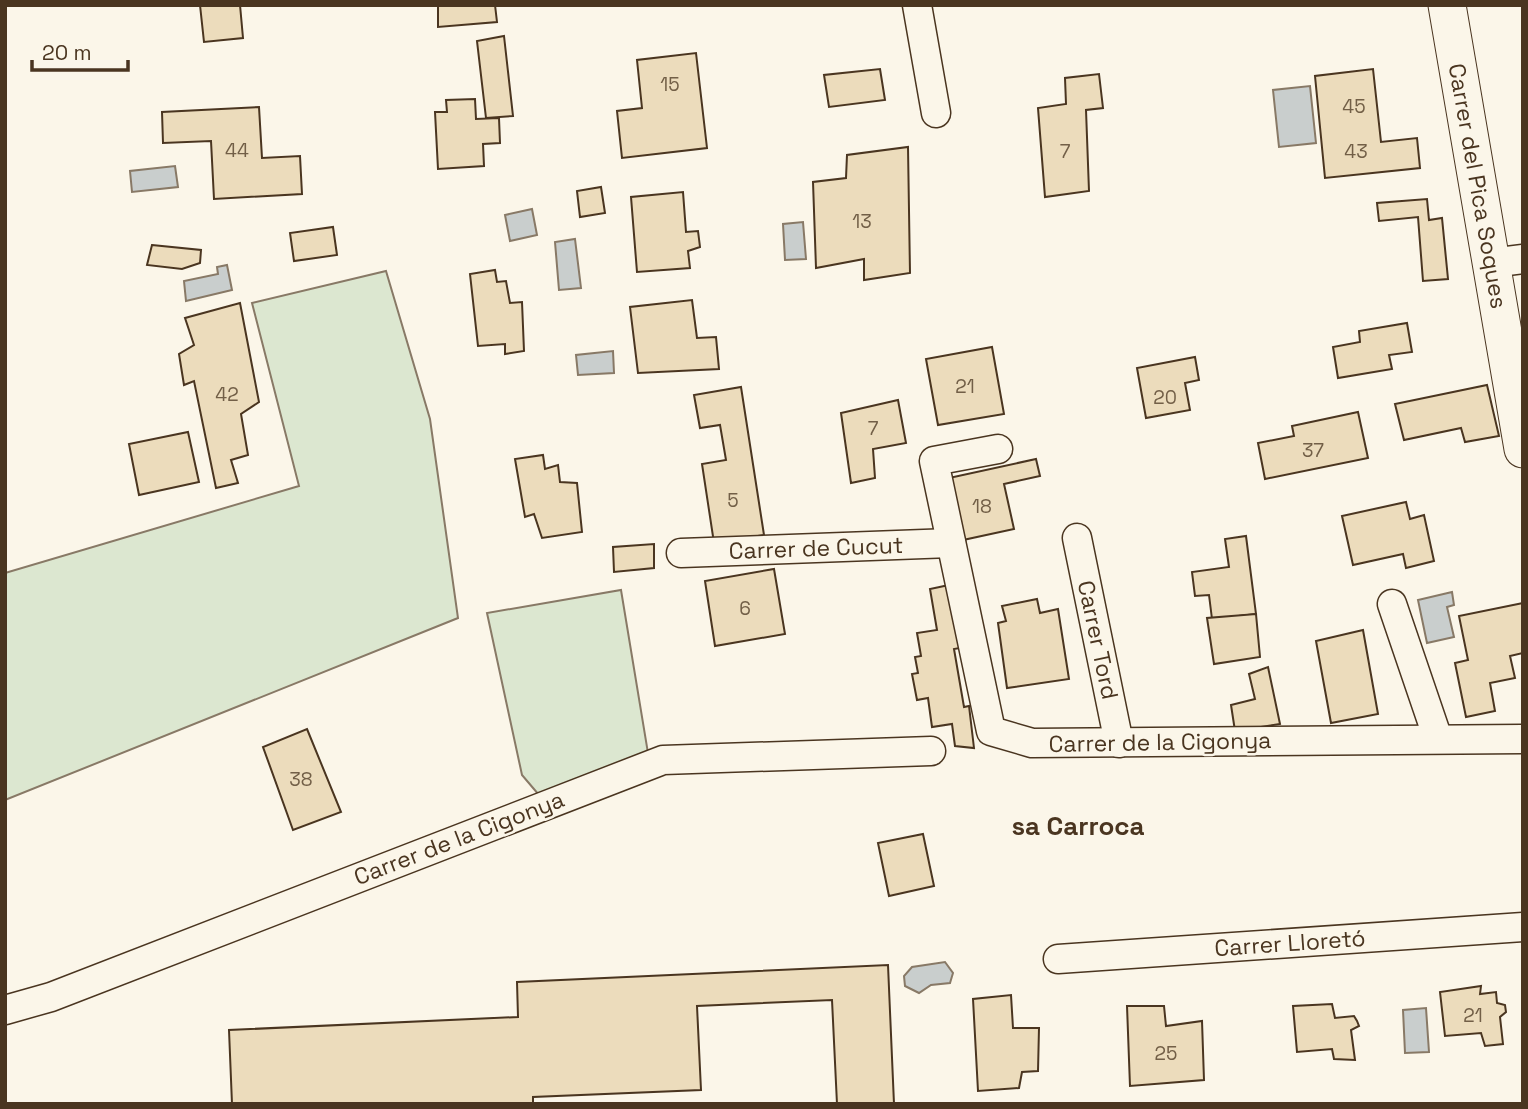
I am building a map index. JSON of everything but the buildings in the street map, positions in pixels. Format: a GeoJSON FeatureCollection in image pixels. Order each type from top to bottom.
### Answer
{"type":"FeatureCollection","features":[{"type":"Feature","properties":{"kind":"street"},"geometry":{"type":"LineString","coordinates":[[917,5],[936,113]]}},
{"type":"Feature","properties":{"kind":"street","name":"Carrer del Pica Soques"},"geometry":{"type":"LineString","coordinates":[[1447,5],[1507,261],[1523,449]]}},
{"type":"Feature","properties":{"kind":"street"},"geometry":{"type":"LineString","coordinates":[[951,543],[934,461],[998,449]]}},
{"type":"Feature","properties":{"kind":"street","name":"Carrer Tord"},"geometry":{"type":"LineString","coordinates":[[1077,538],[1119,743]]}},
{"type":"Feature","properties":{"kind":"street","name":"Carrer de Cucut"},"geometry":{"type":"LineString","coordinates":[[681,553],[951,543]]}},
{"type":"Feature","properties":{"kind":"street","name":"Carrer de la Cigonya"},"geometry":{"type":"LineString","coordinates":[[951,543],[990,731],[1032,743],[1523,739]]}},
{"type":"Feature","properties":{"kind":"street"},"geometry":{"type":"LineString","coordinates":[[1392,604],[1438,739]]}},
{"type":"Feature","properties":{"kind":"street","name":"Carrer de la Cigonya"},"geometry":{"type":"LineString","coordinates":[[5,1010],[64,992],[663,760],[931,751]]}},
{"type":"Feature","properties":{"kind":"street","name":"Carrer Lloretó"},"geometry":{"type":"LineString","coordinates":[[1058,959],[1523,927]]}},
{"type":"Feature","properties":{"kind":"green space"},"geometry":{"type":"Polygon","coordinates":[[[386,271],[430,419],[458,618],[5,800],[5,573],[299,486],[252,303],[386,271]]]}},
{"type":"Feature","properties":{"kind":"green space"},"geometry":{"type":"Polygon","coordinates":[[[621,590],[648,753],[539,795],[522,775],[487,613],[621,590]]]}},
{"type":"Feature","properties":{"kind":"shaded area"},"geometry":{"type":"Polygon","coordinates":[[[1310,86],[1316,143],[1279,147],[1273,90],[1310,86]]]}},
{"type":"Feature","properties":{"kind":"shaded area"},"geometry":{"type":"Polygon","coordinates":[[[175,166],[178,187],[132,192],[130,171],[175,166]]]}},
{"type":"Feature","properties":{"kind":"shaded area"},"geometry":{"type":"Polygon","coordinates":[[[532,209],[537,235],[510,241],[505,215],[532,209]]]}},
{"type":"Feature","properties":{"kind":"shaded area"},"geometry":{"type":"Polygon","coordinates":[[[803,222],[806,259],[785,260],[783,224],[803,222]]]}},
{"type":"Feature","properties":{"kind":"shaded area"},"geometry":{"type":"Polygon","coordinates":[[[575,239],[581,288],[559,290],[555,242],[575,239]]]}},
{"type":"Feature","properties":{"kind":"shaded area"},"geometry":{"type":"Polygon","coordinates":[[[227,265],[232,290],[186,301],[184,281],[218,274],[217,267],[227,265]]]}},
{"type":"Feature","properties":{"kind":"shaded area"},"geometry":{"type":"Polygon","coordinates":[[[613,351],[614,373],[578,375],[576,355],[613,351]]]}},
{"type":"Feature","properties":{"kind":"shaded area"},"geometry":{"type":"Polygon","coordinates":[[[1452,592],[1454,605],[1447,607],[1454,637],[1427,643],[1418,600],[1452,592]]]}},
{"type":"Feature","properties":{"kind":"shaded area"},"geometry":{"type":"Polygon","coordinates":[[[945,962],[953,973],[950,983],[931,985],[919,993],[905,986],[904,976],[912,967],[945,962]]]}},
{"type":"Feature","properties":{"kind":"shaded area"},"geometry":{"type":"Polygon","coordinates":[[[1426,1008],[1429,1052],[1405,1053],[1403,1010],[1426,1008]]]}},
{"type":"Feature","properties":{"kind":"district","name":"sa Carroca"},"geometry":{"type":"Point","coordinates":[1078,826]}}]}
